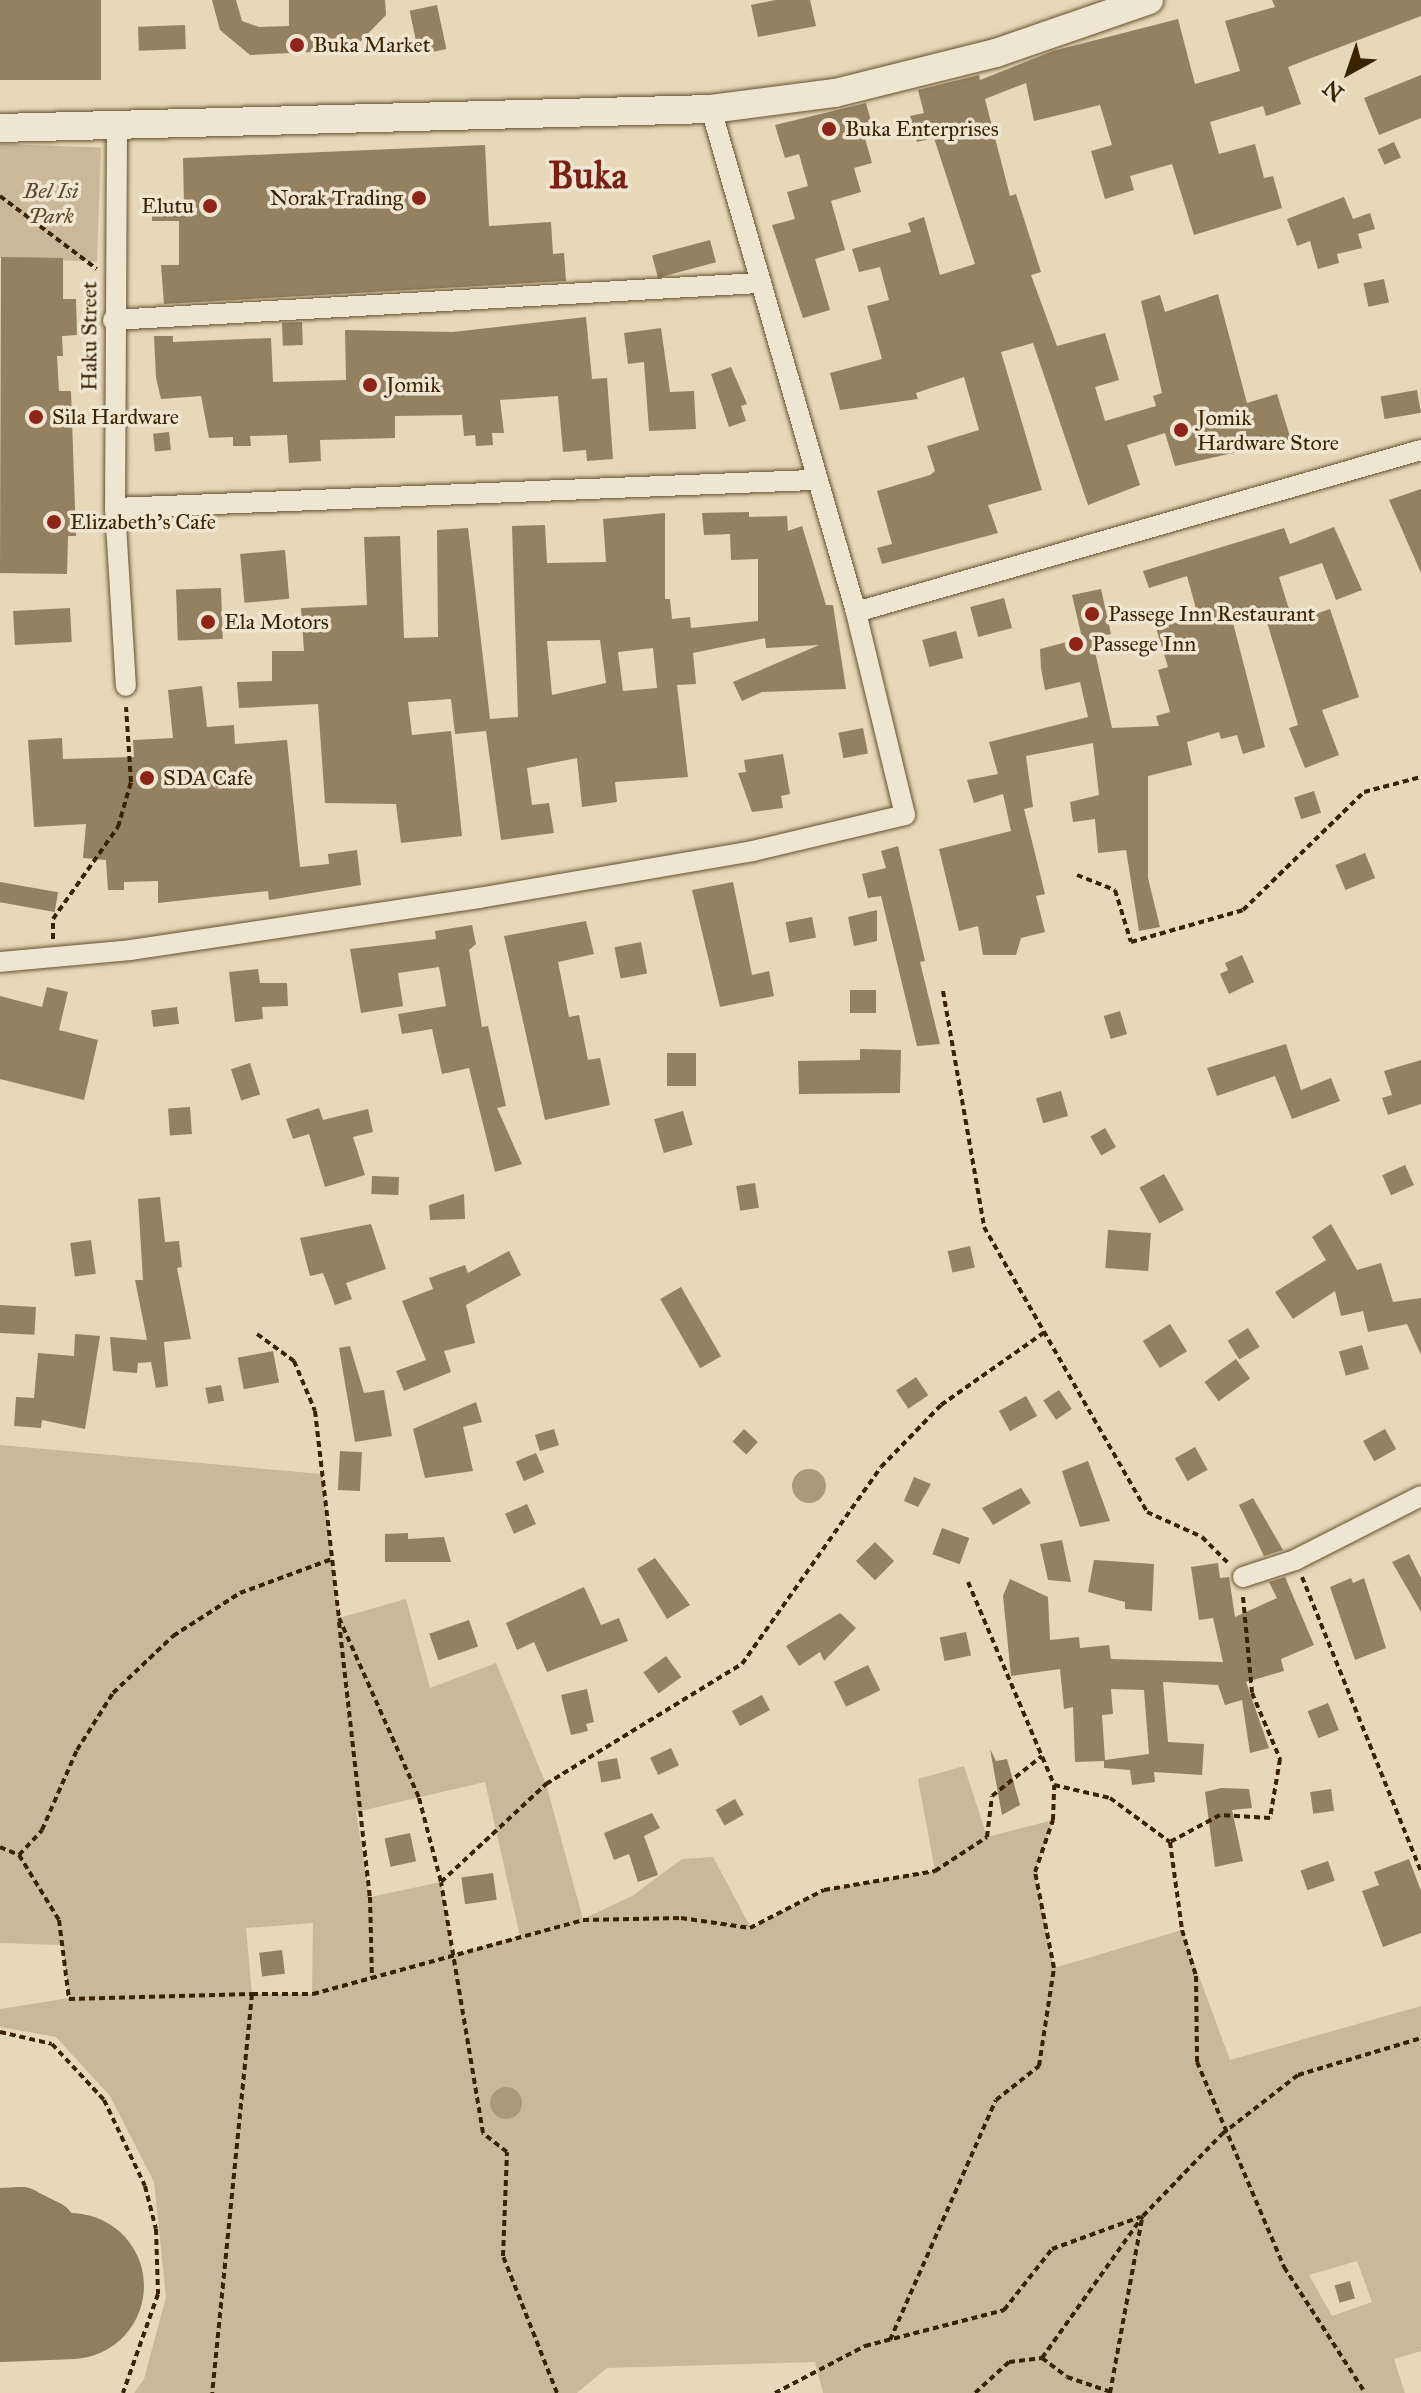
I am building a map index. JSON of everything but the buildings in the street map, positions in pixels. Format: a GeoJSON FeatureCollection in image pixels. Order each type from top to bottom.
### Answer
{"type":"FeatureCollection","features":[{"type":"Feature","properties":{"kind":"main road"},"geometry":{"type":"LineString","coordinates":[[0,128],[117,129],[209,119],[711,109],[835,93],[996,53],[1149,0]]}},
{"type":"Feature","properties":{"kind":"street"},"geometry":{"type":"LineString","coordinates":[[0,962],[479,898],[753,851],[905,815],[856,612],[813,480],[711,109]]}},
{"type":"Feature","properties":{"kind":"street","name":"Haku Street"},"geometry":{"type":"LineString","coordinates":[[117,129],[113,280],[115,508],[125,688]]}},
{"type":"Feature","properties":{"kind":"street"},"geometry":{"type":"LineString","coordinates":[[113,320],[759,283]]}},
{"type":"Feature","properties":{"kind":"street"},"geometry":{"type":"LineString","coordinates":[[856,612],[1421,450]]}},
{"type":"Feature","properties":{"kind":"street"},"geometry":{"type":"LineString","coordinates":[[115,508],[813,480]]}},
{"type":"Feature","properties":{"kind":"street"},"geometry":{"type":"LineString","coordinates":[[1243,1577],[1295,1560],[1421,1496]]}},
{"type":"Feature","properties":{"kind":"path"},"geometry":{"type":"LineString","coordinates":[[0,196],[113,280]]}},
{"type":"Feature","properties":{"kind":"path"},"geometry":{"type":"LineString","coordinates":[[53,957],[53,919],[101,858],[131,782],[125,688]]}},
{"type":"Feature","properties":{"kind":"path"},"geometry":{"type":"LineString","coordinates":[[1077,875],[1115,890],[1131,942],[1243,910],[1364,792],[1421,777]]}},
{"type":"Feature","properties":{"kind":"path"},"geometry":{"type":"LineString","coordinates":[[943,991],[984,1227],[1147,1512],[1202,1537],[1243,1577],[1252,1693],[1280,1759],[1270,1818],[1220,1815],[1170,1842]]}},
{"type":"Feature","properties":{"kind":"path"},"geometry":{"type":"LineString","coordinates":[[441,1882],[546,1784],[742,1664],[881,1467],[941,1405],[1045,1332]]}},
{"type":"Feature","properties":{"kind":"path"},"geometry":{"type":"LineString","coordinates":[[257,1334],[294,1361],[315,1411],[370,1897],[372,1978]]}},
{"type":"Feature","properties":{"kind":"path"},"geometry":{"type":"LineString","coordinates":[[19,1855],[42,1830],[77,1750],[113,1693],[173,1636],[240,1593],[332,1559]]}},
{"type":"Feature","properties":{"kind":"path"},"geometry":{"type":"LineString","coordinates":[[1295,1560],[1421,1872]]}},
{"type":"Feature","properties":{"kind":"path"},"geometry":{"type":"LineString","coordinates":[[890,2340],[996,2100],[1039,2066],[1054,1968],[1035,1872],[1053,1820],[1054,1785],[968,1582]]}},
{"type":"Feature","properties":{"kind":"path"},"geometry":{"type":"LineString","coordinates":[[339,1618],[419,1798],[441,1882],[483,2133],[507,2152],[503,2256],[557,2393]]}},
{"type":"Feature","properties":{"kind":"path"},"geometry":{"type":"LineString","coordinates":[[0,1847],[19,1855],[59,1920],[69,1999],[313,1994],[583,1920],[681,1918],[750,1928],[824,1890],[935,1871],[987,1837],[992,1796],[1042,1756]]}},
{"type":"Feature","properties":{"kind":"path"},"geometry":{"type":"LineString","coordinates":[[1054,1785],[1110,1798],[1170,1842],[1182,1930],[1196,1976],[1197,2062],[1222,2134],[1247,2170],[1284,2267],[1364,2391]]}},
{"type":"Feature","properties":{"kind":"path"},"geometry":{"type":"LineString","coordinates":[[212,2393],[252,1994]]}},
{"type":"Feature","properties":{"kind":"path"},"geometry":{"type":"LineString","coordinates":[[0,2032],[52,2044],[104,2100],[145,2186],[156,2229],[158,2294],[123,2393]]}},
{"type":"Feature","properties":{"kind":"path"},"geometry":{"type":"LineString","coordinates":[[1042,2358],[1143,2216],[1222,2134],[1298,2075],[1421,2038]]}},
{"type":"Feature","properties":{"kind":"path"},"geometry":{"type":"LineString","coordinates":[[775,2393],[890,2340],[1004,2310],[1052,2249],[1143,2216]]}},
{"type":"Feature","properties":{"kind":"path"},"geometry":{"type":"LineString","coordinates":[[975,2393],[1009,2362],[1042,2358],[1067,2377],[1111,2393],[1143,2216]]}},
{"type":"Feature","properties":{"kind":"green space","name":"Bel Isi Park"},"geometry":{"type":"Polygon","coordinates":[[[0,144],[101,148],[97,261],[0,258],[0,144]]]}},
{"type":"Feature","properties":{"kind":"green space"},"geometry":{"type":"Polygon","coordinates":[[[0,1445],[322,1474],[339,1618],[406,1599],[430,1688],[496,1663],[546,1784],[583,1919],[632,1896],[682,1859],[713,1857],[751,1928],[824,1890],[935,1871],[918,1779],[964,1766],[987,1837],[1053,1820],[1035,1872],[1054,1968],[1182,1930],[1230,2060],[1421,2006],[1421,2351],[1394,2359],[1405,2393],[823,2393],[815,2362],[607,2368],[577,2393],[134,2393],[144,2379],[166,2297],[154,2182],[110,2096],[56,2037],[0,2027],[0,2009],[69,1998],[62,1945],[0,1943],[0,1445]],[[485,1782],[356,1812],[370,1897],[441,1882],[453,1955],[520,1936],[485,1782]],[[313,1923],[246,1928],[252,1994],[312,1994],[313,1923]],[[1357,2261],[1309,2275],[1332,2316],[1372,2302],[1357,2261]]]}},
{"type":"Feature","properties":{"kind":"shaded area"},"geometry":{"type":"Polygon","coordinates":[[[809,1469],[821,1474],[826,1486],[821,1498],[809,1503],[797,1498],[792,1486],[797,1474],[809,1469]]]}},
{"type":"Feature","properties":{"kind":"shaded area"},"geometry":{"type":"Polygon","coordinates":[[[506,2087],[517,2092],[522,2103],[517,2114],[506,2119],[495,2114],[490,2103],[495,2092],[506,2087]]]}},
{"type":"Feature","properties":{"kind":"taxiway"},"geometry":{"type":"LineString","coordinates":[[0,2217],[21,2216],[47,2229],[61,2246],[65,2286],[61,2300],[44,2317],[28,2324],[0,2322]]}},
{"type":"Feature","properties":{"kind":"runway"},"geometry":{"type":"LineString","coordinates":[[0,2289],[71,2286]]}},
{"type":"Feature","properties":{"kind":"place","name":"Buka Market"},"geometry":{"type":"Point","coordinates":[297,45]}},
{"type":"Feature","properties":{"kind":"place","name":"Buka Enterprises"},"geometry":{"type":"Point","coordinates":[829,129]}},
{"type":"Feature","properties":{"kind":"place","name":"Norak Trading"},"geometry":{"type":"Point","coordinates":[419,198]}},
{"type":"Feature","properties":{"kind":"place","name":"Elutu"},"geometry":{"type":"Point","coordinates":[210,206]}},
{"type":"Feature","properties":{"kind":"place","name":"Jomik"},"geometry":{"type":"Point","coordinates":[370,385]}},
{"type":"Feature","properties":{"kind":"place","name":"Sila Hardware"},"geometry":{"type":"Point","coordinates":[36,417]}},
{"type":"Feature","properties":{"kind":"place","name":"Jomik Hardware Store"},"geometry":{"type":"Point","coordinates":[1181,430]}},
{"type":"Feature","properties":{"kind":"place","name":"Elizabeth's Cafe"},"geometry":{"type":"Point","coordinates":[54,522]}},
{"type":"Feature","properties":{"kind":"place","name":"Passege Inn Restaurant"},"geometry":{"type":"Point","coordinates":[1092,614]}},
{"type":"Feature","properties":{"kind":"place","name":"Ela Motors"},"geometry":{"type":"Point","coordinates":[208,622]}},
{"type":"Feature","properties":{"kind":"place","name":"Passege Inn"},"geometry":{"type":"Point","coordinates":[1076,644]}},
{"type":"Feature","properties":{"kind":"place","name":"SDA Cafe"},"geometry":{"type":"Point","coordinates":[147,778]}},
{"type":"Feature","properties":{"kind":"district","name":"Buka"},"geometry":{"type":"Point","coordinates":[588,176]}}]}
